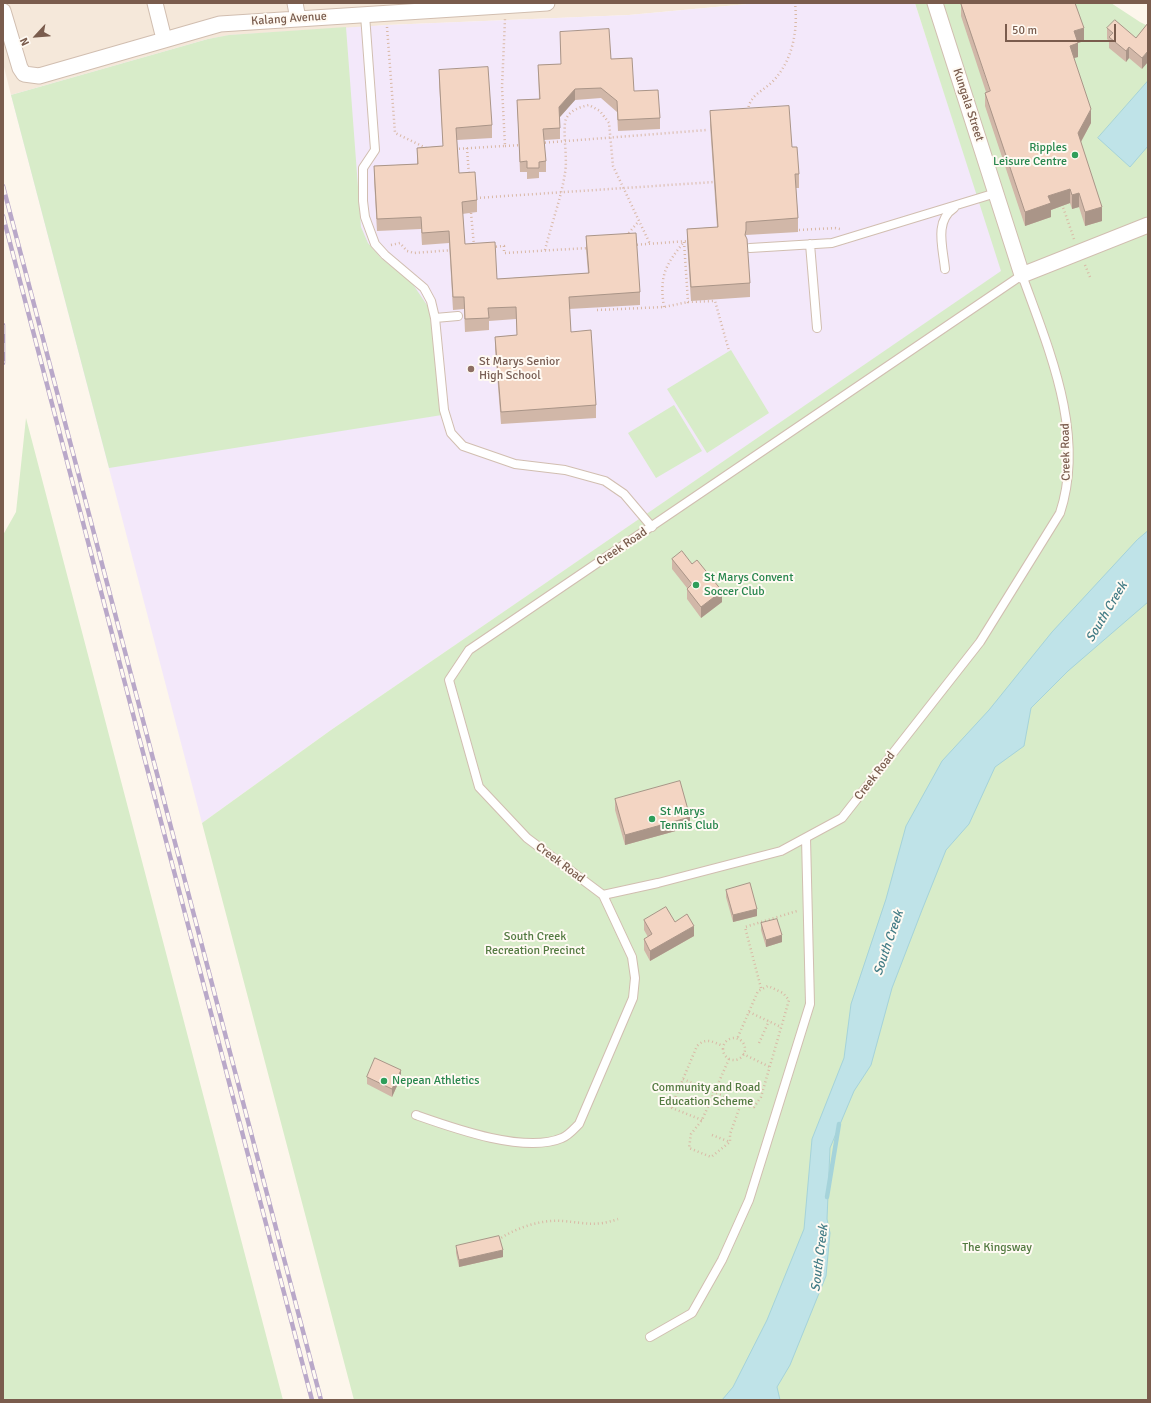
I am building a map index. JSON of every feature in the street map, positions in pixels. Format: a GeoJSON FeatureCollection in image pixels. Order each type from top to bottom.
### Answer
{"type":"FeatureCollection","features":[{"type":"Feature","properties":{"kind":"street"},"geometry":{"type":"LineString","coordinates":[[155,3],[164,39]]}},
{"type":"Feature","properties":{"kind":"street"},"geometry":{"type":"LineString","coordinates":[[295,3],[298,19]]}},
{"type":"Feature","properties":{"kind":"street","name":"Kalang Avenue"},"geometry":{"type":"LineString","coordinates":[[3,10],[20,68],[24,74],[39,76],[220,24],[547,3]]}},
{"type":"Feature","properties":{"kind":"street","name":"Kungala Street"},"geometry":{"type":"LineString","coordinates":[[935,3],[1022,275]]}},
{"type":"Feature","properties":{"kind":"street","name":"Creek Road"},"geometry":{"type":"LineString","coordinates":[[1022,275],[1148,225]]}},
{"type":"Feature","properties":{"kind":"lane"},"geometry":{"type":"LineString","coordinates":[[365,15],[375,150],[363,168],[363,201],[369,231],[375,244],[382,252],[424,288],[432,301],[444,410],[451,433],[463,446],[515,464],[565,470],[605,481],[624,494],[652,527]]}},
{"type":"Feature","properties":{"kind":"lane"},"geometry":{"type":"LineString","coordinates":[[750,248],[832,243],[996,192]]}},
{"type":"Feature","properties":{"kind":"lane"},"geometry":{"type":"LineString","coordinates":[[945,269],[942,221],[948,212],[962,203]]}},
{"type":"Feature","properties":{"kind":"lane"},"geometry":{"type":"LineString","coordinates":[[810,244],[817,328]]}},
{"type":"Feature","properties":{"kind":"lane","name":"Creek Road"},"geometry":{"type":"LineString","coordinates":[[1022,275],[1057,377],[1066,417],[1069,462],[1066,493],[1060,513],[980,642],[842,818],[781,851],[658,884],[603,895],[526,838],[479,787],[449,680],[469,650],[1022,275]]}},
{"type":"Feature","properties":{"kind":"lane"},"geometry":{"type":"LineString","coordinates":[[435,318],[458,316]]}},
{"type":"Feature","properties":{"kind":"lane"},"geometry":{"type":"LineString","coordinates":[[650,1338],[692,1312],[722,1260],[749,1200],[810,1004],[806,838]]}},
{"type":"Feature","properties":{"kind":"lane"},"geometry":{"type":"LineString","coordinates":[[416,1115],[460,1131],[537,1144],[563,1138],[579,1124],[633,998],[635,978],[632,957],[603,895]]}},
{"type":"Feature","properties":{"kind":"path"},"geometry":{"type":"LineString","coordinates":[[747,115],[751,100],[774,80],[790,51],[797,26],[795,3]]}},
{"type":"Feature","properties":{"kind":"path"},"geometry":{"type":"LineString","coordinates":[[505,15],[502,87],[505,146]]}},
{"type":"Feature","properties":{"kind":"path"},"geometry":{"type":"LineString","coordinates":[[387,23],[395,133],[432,150]]}},
{"type":"Feature","properties":{"kind":"path"},"geometry":{"type":"LineString","coordinates":[[545,250],[566,165],[566,141],[564,126],[566,119],[570,113],[578,108],[589,105],[594,107],[605,117],[609,124],[611,162],[650,244]]}},
{"type":"Feature","properties":{"kind":"path"},"geometry":{"type":"LineString","coordinates":[[536,143],[707,130]]}},
{"type":"Feature","properties":{"kind":"path"},"geometry":{"type":"LineString","coordinates":[[453,149],[528,144]]}},
{"type":"Feature","properties":{"kind":"path"},"geometry":{"type":"LineString","coordinates":[[468,148],[469,178]]}},
{"type":"Feature","properties":{"kind":"path"},"geometry":{"type":"LineString","coordinates":[[476,198],[714,182]]}},
{"type":"Feature","properties":{"kind":"path"},"geometry":{"type":"LineString","coordinates":[[1060,199],[1075,242]]}},
{"type":"Feature","properties":{"kind":"path"},"geometry":{"type":"LineString","coordinates":[[471,213],[474,249]]}},
{"type":"Feature","properties":{"kind":"path"},"geometry":{"type":"LineString","coordinates":[[623,239],[639,221]]}},
{"type":"Feature","properties":{"kind":"path"},"geometry":{"type":"LineString","coordinates":[[626,245],[691,241]]}},
{"type":"Feature","properties":{"kind":"path"},"geometry":{"type":"LineString","coordinates":[[684,242],[688,302]]}},
{"type":"Feature","properties":{"kind":"path"},"geometry":{"type":"LineString","coordinates":[[664,307],[662,284],[664,272],[668,262],[684,242]]}},
{"type":"Feature","properties":{"kind":"path"},"geometry":{"type":"LineString","coordinates":[[382,252],[391,245],[400,243],[407,251],[414,253],[458,250]]}},
{"type":"Feature","properties":{"kind":"path"},"geometry":{"type":"LineString","coordinates":[[489,248],[504,246],[504,253],[589,248]]}},
{"type":"Feature","properties":{"kind":"path"},"geometry":{"type":"LineString","coordinates":[[1084,263],[1090,277]]}},
{"type":"Feature","properties":{"kind":"path"},"geometry":{"type":"LineString","coordinates":[[597,310],[664,307],[688,302],[716,301],[729,351]]}},
{"type":"Feature","properties":{"kind":"path"},"geometry":{"type":"LineString","coordinates":[[761,988],[745,927],[807,908]]}},
{"type":"Feature","properties":{"kind":"path"},"geometry":{"type":"LineString","coordinates":[[683,1079],[741,1104],[754,1107],[761,1097],[789,1000],[783,992],[768,986],[761,988],[758,991],[737,1040]]}},
{"type":"Feature","properties":{"kind":"path"},"geometry":{"type":"LineString","coordinates":[[749,1012],[781,1027]]}},
{"type":"Feature","properties":{"kind":"path"},"geometry":{"type":"LineString","coordinates":[[759,1043],[769,1021]]}},
{"type":"Feature","properties":{"kind":"path"},"geometry":{"type":"LineString","coordinates":[[731,1039],[737,1040],[744,1047],[743,1054],[738,1059],[730,1059],[723,1053],[723,1046],[731,1039]]}},
{"type":"Feature","properties":{"kind":"path"},"geometry":{"type":"LineString","coordinates":[[702,1120],[672,1108],[697,1046],[703,1041],[709,1040],[723,1046]]}},
{"type":"Feature","properties":{"kind":"path"},"geometry":{"type":"LineString","coordinates":[[743,1054],[770,1067]]}},
{"type":"Feature","properties":{"kind":"path"},"geometry":{"type":"LineString","coordinates":[[730,1059],[702,1120],[691,1134],[689,1148],[711,1157],[730,1142]]}},
{"type":"Feature","properties":{"kind":"path"},"geometry":{"type":"LineString","coordinates":[[730,1142],[730,1134],[741,1104]]}},
{"type":"Feature","properties":{"kind":"path"},"geometry":{"type":"LineString","coordinates":[[712,1135],[730,1142]]}},
{"type":"Feature","properties":{"kind":"path"},"geometry":{"type":"LineString","coordinates":[[497,1241],[513,1231],[547,1222],[562,1221],[586,1225],[604,1224],[618,1219]]}},
{"type":"Feature","properties":{"kind":"shaded area"},"geometry":{"type":"Polygon","coordinates":[[[3,3],[759,3],[629,15],[387,25],[208,39],[11,95],[3,63],[3,3]]]}},
{"type":"Feature","properties":{"kind":"shaded area","name":"St Marys Senior High School"},"geometry":{"type":"Polygon","coordinates":[[[759,3],[915,3],[1002,271],[331,730],[202,823],[11,95],[208,39],[229,35],[387,25],[629,15],[759,3]]]}},
{"type":"Feature","properties":{"kind":"green space","name":"South Creek Recreation Precinct"},"geometry":{"type":"Polygon","coordinates":[[[915,3],[1111,3],[1148,26],[1148,1400],[354,1400],[202,823],[331,730],[1001,271],[915,3]]]}},
{"type":"Feature","properties":{"kind":"green space"},"geometry":{"type":"Polygon","coordinates":[[[346,27],[361,227],[368,243],[381,258],[412,283],[429,308],[442,415],[109,468],[11,95],[208,39],[229,35],[346,27]]]}},
{"type":"Feature","properties":{"kind":"green space"},"geometry":{"type":"Polygon","coordinates":[[[731,350],[769,413],[707,453],[667,389],[731,350]]]}},
{"type":"Feature","properties":{"kind":"green space"},"geometry":{"type":"Polygon","coordinates":[[[674,405],[702,451],[656,478],[628,433],[674,405]]]}},
{"type":"Feature","properties":{"kind":"green space"},"geometry":{"type":"Polygon","coordinates":[[[26,418],[283,1400],[3,1400],[3,535],[16,512],[26,418]]]}},
{"type":"Feature","properties":{"kind":"water"},"geometry":{"type":"Polygon","coordinates":[[[1148,81],[1148,146],[1130,167],[1098,138],[1148,81]]]}},
{"type":"Feature","properties":{"kind":"water"},"geometry":{"type":"Polygon","coordinates":[[[1148,531],[1148,602],[1068,671],[1031,708],[1024,746],[995,767],[969,824],[946,850],[892,988],[871,1065],[854,1091],[830,1148],[827,1219],[830,1233],[826,1276],[790,1365],[777,1387],[780,1400],[722,1400],[733,1387],[767,1320],[804,1229],[812,1139],[844,1058],[851,1004],[886,899],[906,826],[942,761],[989,710],[1052,632],[1137,540],[1148,531]]]}},
{"type":"Feature","properties":{"kind":"building"},"geometry":{"type":"Polygon","coordinates":[[[961,3],[1075,3],[1084,28],[1074,31],[1078,43],[1070,46],[1091,109],[1078,133],[1102,207],[1085,212],[1079,193],[1072,195],[1070,189],[1048,196],[1051,203],[1025,212],[985,93],[990,91],[961,3]]]}},
{"type":"Feature","properties":{"kind":"building"},"geometry":{"type":"Polygon","coordinates":[[[1115,20],[1136,38],[1148,23],[1148,51],[1142,58],[1129,47],[1126,51],[1109,37],[1113,33],[1107,28],[1115,20]]]}},
{"type":"Feature","properties":{"kind":"building"},"geometry":{"type":"Polygon","coordinates":[[[609,29],[611,59],[632,58],[634,91],[658,90],[660,118],[618,120],[617,101],[601,88],[575,89],[559,107],[560,128],[543,129],[546,161],[539,162],[539,168],[527,168],[527,161],[520,162],[517,100],[540,99],[538,65],[561,64],[560,32],[609,29]]]}},
{"type":"Feature","properties":{"kind":"building"},"geometry":{"type":"Polygon","coordinates":[[[488,67],[492,125],[456,128],[459,173],[475,172],[477,200],[462,202],[465,244],[495,242],[497,279],[589,273],[586,236],[636,233],[640,292],[569,297],[571,332],[591,330],[596,405],[501,412],[495,337],[517,335],[516,307],[488,308],[489,318],[465,319],[464,297],[453,297],[449,231],[422,233],[421,217],[377,219],[374,166],[418,164],[417,148],[443,146],[439,70],[488,67]]]}},
{"type":"Feature","properties":{"kind":"building"},"geometry":{"type":"Polygon","coordinates":[[[789,106],[792,147],[797,147],[799,174],[795,174],[798,218],[746,222],[745,235],[747,239],[750,283],[691,287],[687,229],[718,227],[710,111],[789,106]]]}},
{"type":"Feature","properties":{"kind":"building"},"geometry":{"type":"Polygon","coordinates":[[[682,551],[692,564],[697,560],[722,591],[701,607],[687,589],[692,584],[672,559],[682,551]]]}},
{"type":"Feature","properties":{"kind":"building","name":"St Marys Tennis Club"},"geometry":{"type":"Polygon","coordinates":[[[680,781],[690,817],[625,835],[615,799],[680,781]]]}},
{"type":"Feature","properties":{"kind":"building"},"geometry":{"type":"Polygon","coordinates":[[[750,883],[757,909],[733,915],[726,890],[750,883]]]}},
{"type":"Feature","properties":{"kind":"building"},"geometry":{"type":"Polygon","coordinates":[[[666,907],[675,922],[687,914],[694,926],[650,951],[644,939],[652,934],[644,920],[666,907]]]}},
{"type":"Feature","properties":{"kind":"building"},"geometry":{"type":"Polygon","coordinates":[[[777,919],[782,935],[766,940],[761,923],[777,919]]]}},
{"type":"Feature","properties":{"kind":"building","name":"Nepean Athletics"},"geometry":{"type":"Polygon","coordinates":[[[375,1058],[401,1070],[392,1089],[367,1077],[375,1058]]]}},
{"type":"Feature","properties":{"kind":"building"},"geometry":{"type":"Polygon","coordinates":[[[499,1236],[503,1250],[459,1260],[456,1246],[499,1236]]]}},
{"type":"Feature","properties":{"kind":"waterway","name":"South Creek"},"geometry":{"type":"LineString","coordinates":[[827,1197],[839,1124]]}},
{"type":"Feature","properties":{"kind":"railway"},"geometry":{"type":"LineString","coordinates":[[3,186],[321,1400]]}},
{"type":"Feature","properties":{"kind":"railway"},"geometry":{"type":"LineString","coordinates":[[3,216],[312,1400]]}},
{"type":"Feature","properties":{"kind":"railway"},"geometry":{"type":"LineString","coordinates":[[3,325],[3,363]]}},
{"type":"Feature","properties":{"kind":"place","name":"Ripples Leisure Centre"},"geometry":{"type":"Point","coordinates":[1075,155]}},
{"type":"Feature","properties":{"kind":"place","name":"St Marys Senior High School"},"geometry":{"type":"Point","coordinates":[471,369]}},
{"type":"Feature","properties":{"kind":"place","name":"St Marys Convent Soccer Club"},"geometry":{"type":"Point","coordinates":[696,585]}},
{"type":"Feature","properties":{"kind":"place","name":"St Marys Tennis Club"},"geometry":{"type":"Point","coordinates":[652,819]}},
{"type":"Feature","properties":{"kind":"place","name":"Nepean Athletics"},"geometry":{"type":"Point","coordinates":[384,1081]}},
{"type":"Feature","properties":{"kind":"park label","name":"Community and Road Education Scheme"},"geometry":{"type":"Point","coordinates":[706,1095]}},
{"type":"Feature","properties":{"kind":"park label","name":"The Kingsway"},"geometry":{"type":"Point","coordinates":[997,1248]}}]}
